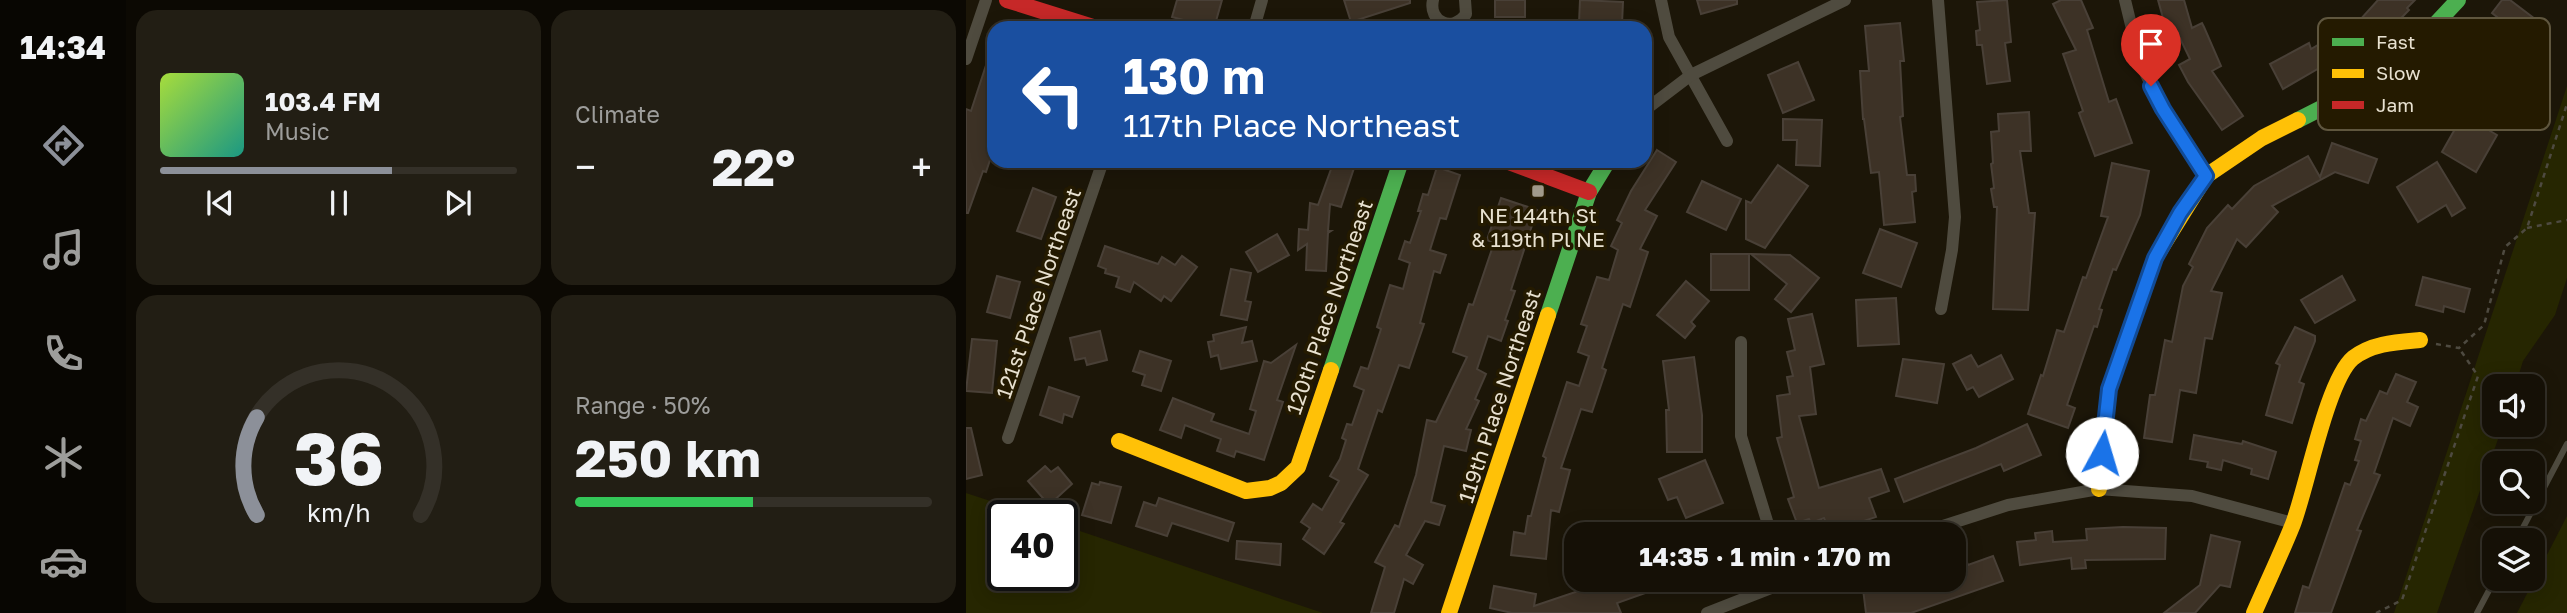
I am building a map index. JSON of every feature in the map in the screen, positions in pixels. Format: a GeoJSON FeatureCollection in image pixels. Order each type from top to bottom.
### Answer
{"type":"FeatureCollection","features":[{"type":"Feature","properties":{"kind":"street"},"geometry":{"type":"LineString","coordinates":[[966,59],[986,0]]}},
{"type":"Feature","properties":{"kind":"street"},"geometry":{"type":"LineString","coordinates":[[1007,0],[1074,21]]}},
{"type":"Feature","properties":{"kind":"street"},"geometry":{"type":"LineString","coordinates":[[1256,21],[1262,0]]}},
{"type":"Feature","properties":{"kind":"street"},"geometry":{"type":"LineString","coordinates":[[1433,0],[1435,18],[1440,21]]}},
{"type":"Feature","properties":{"kind":"street"},"geometry":{"type":"LineString","coordinates":[[1460,21],[1466,14],[1465,0]]}},
{"type":"Feature","properties":{"kind":"street"},"geometry":{"type":"LineString","coordinates":[[1661,0],[1669,37],[1727,141]]}},
{"type":"Feature","properties":{"kind":"street"},"geometry":{"type":"LineString","coordinates":[[1652,105],[1690,75],[1844,0]]}},
{"type":"Feature","properties":{"kind":"street"},"geometry":{"type":"LineString","coordinates":[[1938,0],[1955,217],[1941,309]]}},
{"type":"Feature","properties":{"kind":"street"},"geometry":{"type":"LineString","coordinates":[[2125,0],[2140,62],[2163,109],[2206,176]]}},
{"type":"Feature","properties":{"kind":"street"},"geometry":{"type":"LineString","coordinates":[[2441,18],[2458,0]]}},
{"type":"Feature","properties":{"kind":"street"},"geometry":{"type":"LineString","coordinates":[[2099,489],[2109,389],[2155,258],[2180,213],[2206,176],[2262,138],[2318,110]]}},
{"type":"Feature","properties":{"kind":"street","name":"121st Place Northeast"},"geometry":{"type":"LineString","coordinates":[[1008,438],[1101,168]]}},
{"type":"Feature","properties":{"kind":"street","name":"120th Place Northeast"},"geometry":{"type":"LineString","coordinates":[[1119,441],[1246,491],[1266,491],[1279,485],[1298,467],[1399,168]]}},
{"type":"Feature","properties":{"kind":"street"},"geometry":{"type":"LineString","coordinates":[[1525,168],[1589,192]]}},
{"type":"Feature","properties":{"kind":"street","name":"119th Place Northeast"},"geometry":{"type":"LineString","coordinates":[[1449,613],[1589,192],[1604,168]]}},
{"type":"Feature","properties":{"kind":"street"},"geometry":{"type":"LineString","coordinates":[[2254,613],[2293,523],[2335,384],[2352,359],[2371,348],[2394,342],[2420,340]]}},
{"type":"Feature","properties":{"kind":"street"},"geometry":{"type":"LineString","coordinates":[[1741,342],[1741,436],[1767,522]]}},
{"type":"Feature","properties":{"kind":"street"},"geometry":{"type":"LineString","coordinates":[[1955,522],[2008,505],[2099,489],[2192,496],[2293,523]]}},
{"type":"Feature","properties":{"kind":"street"},"geometry":{"type":"LineString","coordinates":[[1707,613],[1759,592]]}},
{"type":"Feature","properties":{"kind":"lane"},"geometry":{"type":"LineString","coordinates":[[2523,528],[2567,444]]}},
{"type":"Feature","properties":{"kind":"lane"},"geometry":{"type":"LineString","coordinates":[[2477,613],[2489,591]]}},
{"type":"Feature","properties":{"kind":"path"},"geometry":{"type":"LineString","coordinates":[[2527,228],[2567,104]]}},
{"type":"Feature","properties":{"kind":"path"},"geometry":{"type":"LineString","coordinates":[[2459,348],[2484,325],[2505,247],[2527,228],[2567,220]]}},
{"type":"Feature","properties":{"kind":"path"},"geometry":{"type":"LineString","coordinates":[[2376,613],[2402,600],[2479,376],[2459,348],[2420,340]]}},
{"type":"Feature","properties":{"kind":"shaded area"},"geometry":{"type":"Polygon","coordinates":[[[2567,86],[2567,278],[2555,315],[2523,361],[2519,374],[2482,374],[2482,437],[2499,437],[2494,451],[2482,451],[2482,485],[2437,613],[2394,613],[2567,86]]]}},
{"type":"Feature","properties":{"kind":"shaded area"},"geometry":{"type":"Polygon","coordinates":[[[966,493],[987,500],[987,591],[1078,591],[1078,530],[1323,613],[966,613],[966,493]]]}},
{"type":"Feature","properties":{"kind":"shaded area"},"geometry":{"type":"Polygon","coordinates":[[[2567,516],[2567,613],[2517,613],[2528,591],[2545,591],[2545,559],[2567,516]]]}},
{"type":"Feature","properties":{"kind":"building"},"geometry":{"type":"Polygon","coordinates":[[[1177,0],[1222,0],[1216,21],[1187,21],[1172,17],[1177,0]]]}},
{"type":"Feature","properties":{"kind":"building"},"geometry":{"type":"Polygon","coordinates":[[[1344,0],[1410,0],[1410,3],[1351,21],[1344,0]]]}},
{"type":"Feature","properties":{"kind":"building"},"geometry":{"type":"Polygon","coordinates":[[[1495,0],[1525,0],[1525,17],[1495,17],[1495,0]]]}},
{"type":"Feature","properties":{"kind":"building"},"geometry":{"type":"Polygon","coordinates":[[[1580,0],[1623,2],[1622,21],[1579,21],[1580,0]]]}},
{"type":"Feature","properties":{"kind":"building"},"geometry":{"type":"Polygon","coordinates":[[[1697,0],[1737,0],[1737,4],[1701,14],[1697,0]]]}},
{"type":"Feature","properties":{"kind":"building"},"geometry":{"type":"Polygon","coordinates":[[[2007,0],[2011,42],[2005,43],[2010,81],[1987,84],[1982,45],[1977,45],[1976,31],[1980,30],[1977,2],[2007,0]]]}},
{"type":"Feature","properties":{"kind":"building"},"geometry":{"type":"Polygon","coordinates":[[[2061,0],[2081,0],[2093,28],[2087,30],[2109,102],[2116,99],[2132,143],[2095,156],[2079,113],[2083,111],[2063,54],[2076,50],[2053,4],[2061,0]]]}},
{"type":"Feature","properties":{"kind":"building"},"geometry":{"type":"Polygon","coordinates":[[[2158,0],[2184,0],[2192,28],[2202,23],[2204,27],[2221,66],[2212,71],[2243,116],[2222,130],[2179,65],[2190,59],[2174,26],[2166,29],[2158,0]]]}},
{"type":"Feature","properties":{"kind":"building"},"geometry":{"type":"Polygon","coordinates":[[[2378,0],[2415,0],[2401,18],[2362,18],[2378,0]]]}},
{"type":"Feature","properties":{"kind":"building"},"geometry":{"type":"Polygon","coordinates":[[[2502,0],[2510,0],[2534,18],[2496,18],[2492,13],[2502,0]]]}},
{"type":"Feature","properties":{"kind":"building"},"geometry":{"type":"Polygon","coordinates":[[[1900,23],[1904,61],[1900,61],[1903,116],[1900,117],[1907,175],[1915,175],[1916,191],[1912,192],[1915,222],[1884,225],[1879,172],[1871,173],[1863,119],[1860,71],[1869,71],[1865,26],[1900,23]]]}},
{"type":"Feature","properties":{"kind":"building"},"geometry":{"type":"Polygon","coordinates":[[[2309,43],[2311,49],[2318,45],[2318,69],[2283,89],[2270,64],[2309,43]]]}},
{"type":"Feature","properties":{"kind":"building"},"geometry":{"type":"Polygon","coordinates":[[[987,62],[987,168],[986,172],[983,171],[966,213],[966,109],[971,111],[987,62]]]}},
{"type":"Feature","properties":{"kind":"building"},"geometry":{"type":"Polygon","coordinates":[[[1798,62],[1814,100],[1783,113],[1768,75],[1798,62]]]}},
{"type":"Feature","properties":{"kind":"building"},"geometry":{"type":"Polygon","coordinates":[[[2029,112],[2031,151],[2020,151],[2029,213],[2035,213],[2028,310],[1993,309],[1997,207],[1994,207],[1991,189],[1994,188],[1991,132],[1999,131],[1998,114],[2029,112]]]}},
{"type":"Feature","properties":{"kind":"building"},"geometry":{"type":"Polygon","coordinates":[[[1783,119],[1822,120],[1820,166],[1796,165],[1797,140],[1783,140],[1783,119]]]}},
{"type":"Feature","properties":{"kind":"building"},"geometry":{"type":"Polygon","coordinates":[[[2454,130],[2488,130],[2497,135],[2476,172],[2442,152],[2454,130]]]}},
{"type":"Feature","properties":{"kind":"building"},"geometry":{"type":"Polygon","coordinates":[[[2332,143],[2377,159],[2368,183],[2335,172],[2272,206],[2278,212],[2246,247],[2237,239],[2211,291],[2222,293],[2212,339],[2205,338],[2196,393],[2180,390],[2172,442],[2144,438],[2150,395],[2155,395],[2165,340],[2172,342],[2183,286],[2193,267],[2189,264],[2207,228],[2228,205],[2232,209],[2254,186],[2308,156],[2320,177],[2332,143]]]}},
{"type":"Feature","properties":{"kind":"building"},"geometry":{"type":"Polygon","coordinates":[[[1657,150],[1676,162],[1645,210],[1657,216],[1640,249],[1648,252],[1630,307],[1623,304],[1602,368],[1606,370],[1592,412],[1581,409],[1561,468],[1570,470],[1559,512],[1551,510],[1546,559],[1511,555],[1514,532],[1525,534],[1528,516],[1531,516],[1546,458],[1543,456],[1567,382],[1579,386],[1589,356],[1578,352],[1587,326],[1581,324],[1597,277],[1609,280],[1618,250],[1611,246],[1622,223],[1617,220],[1646,168],[1652,168],[1652,158],[1657,150]]]}},
{"type":"Feature","properties":{"kind":"building"},"geometry":{"type":"Polygon","coordinates":[[[2437,162],[2465,208],[2452,216],[2446,205],[2418,222],[2397,187],[2437,162]]]}},
{"type":"Feature","properties":{"kind":"building"},"geometry":{"type":"Polygon","coordinates":[[[2112,163],[2149,171],[2140,215],[2116,270],[2113,269],[2099,309],[2102,310],[2097,327],[2094,326],[2067,405],[2075,408],[2068,428],[2028,414],[2057,330],[2064,332],[2108,217],[2101,216],[2112,163]]]}},
{"type":"Feature","properties":{"kind":"building"},"geometry":{"type":"Polygon","coordinates":[[[1778,165],[1808,186],[1765,248],[1746,239],[1746,201],[1751,203],[1778,165]]]}},
{"type":"Feature","properties":{"kind":"building"},"geometry":{"type":"Polygon","coordinates":[[[1331,168],[1354,168],[1341,207],[1330,204],[1328,231],[1331,231],[1328,233],[1326,271],[1306,270],[1307,244],[1298,250],[1299,229],[1308,230],[1310,203],[1318,205],[1331,168]]]}},
{"type":"Feature","properties":{"kind":"building"},"geometry":{"type":"Polygon","coordinates":[[[1437,168],[1460,175],[1446,219],[1440,218],[1430,250],[1446,255],[1440,273],[1434,271],[1420,323],[1424,324],[1409,368],[1399,365],[1382,412],[1378,410],[1358,469],[1368,475],[1340,522],[1344,524],[1324,554],[1303,539],[1310,528],[1301,522],[1313,504],[1322,510],[1339,481],[1330,476],[1340,459],[1346,440],[1342,438],[1347,424],[1352,425],[1364,390],[1354,386],[1361,367],[1368,369],[1381,329],[1377,327],[1390,285],[1403,289],[1410,263],[1399,259],[1405,241],[1410,243],[1421,211],[1418,211],[1423,194],[1428,195],[1437,168]]]}},
{"type":"Feature","properties":{"kind":"building"},"geometry":{"type":"Polygon","coordinates":[[[1702,181],[1741,199],[1726,230],[1687,212],[1702,181]]]}},
{"type":"Feature","properties":{"kind":"building"},"geometry":{"type":"Polygon","coordinates":[[[1033,188],[1056,197],[1041,239],[1017,231],[1033,188]]]}},
{"type":"Feature","properties":{"kind":"building"},"geometry":{"type":"Polygon","coordinates":[[[1501,198],[1537,210],[1511,290],[1515,291],[1505,320],[1508,321],[1501,341],[1488,336],[1477,369],[1486,374],[1475,399],[1479,401],[1466,429],[1471,430],[1466,451],[1444,446],[1431,502],[1445,506],[1439,525],[1425,521],[1406,555],[1423,565],[1413,584],[1404,579],[1394,613],[1371,613],[1385,567],[1375,562],[1395,525],[1399,527],[1416,475],[1427,420],[1436,422],[1467,357],[1453,352],[1469,304],[1473,305],[1494,243],[1487,240],[1501,198]]]}},
{"type":"Feature","properties":{"kind":"building"},"geometry":{"type":"Polygon","coordinates":[[[1880,229],[1917,243],[1901,287],[1863,273],[1880,229]]]}},
{"type":"Feature","properties":{"kind":"building"},"geometry":{"type":"Polygon","coordinates":[[[1277,234],[1289,255],[1258,272],[1246,252],[1277,234]]]}},
{"type":"Feature","properties":{"kind":"building"},"geometry":{"type":"Polygon","coordinates":[[[1105,246],[1158,264],[1162,257],[1175,265],[1182,256],[1197,267],[1171,301],[1164,296],[1161,301],[1134,282],[1130,292],[1116,287],[1119,277],[1105,273],[1106,269],[1098,266],[1105,246]]]}},
{"type":"Feature","properties":{"kind":"building"},"geometry":{"type":"Polygon","coordinates":[[[1711,254],[1749,254],[1749,290],[1711,290],[1711,254]]]}},
{"type":"Feature","properties":{"kind":"building"},"geometry":{"type":"Polygon","coordinates":[[[1751,254],[1790,255],[1819,278],[1791,312],[1775,299],[1787,284],[1751,254]]]}},
{"type":"Feature","properties":{"kind":"building"},"geometry":{"type":"Polygon","coordinates":[[[1231,269],[1251,273],[1245,301],[1251,302],[1247,320],[1221,315],[1231,269]]]}},
{"type":"Feature","properties":{"kind":"building"},"geometry":{"type":"Polygon","coordinates":[[[997,276],[1020,282],[1010,318],[987,312],[997,276]]]}},
{"type":"Feature","properties":{"kind":"building"},"geometry":{"type":"Polygon","coordinates":[[[2342,276],[2355,300],[2315,323],[2301,300],[2342,276]]]}},
{"type":"Feature","properties":{"kind":"building"},"geometry":{"type":"Polygon","coordinates":[[[2423,277],[2470,289],[2464,312],[2444,306],[2443,312],[2416,305],[2423,277]]]}},
{"type":"Feature","properties":{"kind":"building"},"geometry":{"type":"Polygon","coordinates":[[[1686,281],[1709,301],[1691,322],[1695,326],[1685,338],[1657,315],[1686,281]]]}},
{"type":"Feature","properties":{"kind":"building"},"geometry":{"type":"Polygon","coordinates":[[[1896,298],[1899,344],[1858,346],[1856,300],[1896,298]]]}},
{"type":"Feature","properties":{"kind":"building"},"geometry":{"type":"Polygon","coordinates":[[[1812,314],[1824,364],[1810,367],[1816,414],[1799,416],[1819,488],[1881,469],[1889,491],[1869,498],[1876,517],[1861,522],[1826,522],[1824,518],[1814,522],[1809,519],[1797,522],[1788,499],[1794,497],[1777,438],[1782,437],[1777,396],[1790,394],[1787,377],[1793,376],[1787,352],[1795,350],[1788,319],[1812,314]]]}},
{"type":"Feature","properties":{"kind":"building"},"geometry":{"type":"Polygon","coordinates":[[[1246,327],[1242,343],[1252,341],[1257,361],[1221,369],[1218,355],[1211,357],[1208,342],[1214,341],[1213,335],[1246,327]]]}},
{"type":"Feature","properties":{"kind":"building"},"geometry":{"type":"Polygon","coordinates":[[[2295,327],[2315,336],[2315,341],[2299,382],[2304,384],[2292,423],[2266,415],[2280,365],[2276,363],[2295,327]]]}},
{"type":"Feature","properties":{"kind":"building"},"geometry":{"type":"Polygon","coordinates":[[[1100,331],[1107,360],[1087,365],[1085,358],[1075,360],[1070,338],[1100,331]]]}},
{"type":"Feature","properties":{"kind":"building"},"geometry":{"type":"Polygon","coordinates":[[[972,339],[997,341],[992,393],[966,391],[972,339]]]}},
{"type":"Feature","properties":{"kind":"building"},"geometry":{"type":"Polygon","coordinates":[[[1296,345],[1277,400],[1283,402],[1264,460],[1236,451],[1234,457],[1217,451],[1221,439],[1185,425],[1181,438],[1160,430],[1173,398],[1214,414],[1211,421],[1249,434],[1256,411],[1250,409],[1264,361],[1271,363],[1296,345]]]}},
{"type":"Feature","properties":{"kind":"building"},"geometry":{"type":"Polygon","coordinates":[[[1140,351],[1171,361],[1161,391],[1142,385],[1145,375],[1133,371],[1140,351]]]}},
{"type":"Feature","properties":{"kind":"building"},"geometry":{"type":"Polygon","coordinates":[[[1971,355],[1978,367],[2001,355],[2013,379],[1979,397],[1973,387],[1967,390],[1953,364],[1971,355]]]}},
{"type":"Feature","properties":{"kind":"building"},"geometry":{"type":"Polygon","coordinates":[[[1694,357],[1702,415],[1702,452],[1667,452],[1666,410],[1669,410],[1663,361],[1694,357]]]}},
{"type":"Feature","properties":{"kind":"building"},"geometry":{"type":"Polygon","coordinates":[[[1903,359],[1944,364],[1937,403],[1896,396],[1903,359]]]}},
{"type":"Feature","properties":{"kind":"building"},"geometry":{"type":"Polygon","coordinates":[[[2396,374],[2416,382],[2407,402],[2418,407],[2410,426],[2393,418],[2374,473],[2380,475],[2357,530],[2361,531],[2331,613],[2295,613],[2303,586],[2309,588],[2345,483],[2350,485],[2359,461],[2355,460],[2361,441],[2355,439],[2361,419],[2366,421],[2380,391],[2387,394],[2396,374]]]}},
{"type":"Feature","properties":{"kind":"building"},"geometry":{"type":"Polygon","coordinates":[[[1049,387],[1079,397],[1072,417],[1064,414],[1062,423],[1040,415],[1049,387]]]}},
{"type":"Feature","properties":{"kind":"building"},"geometry":{"type":"Polygon","coordinates":[[[2027,424],[2041,455],[2004,471],[2001,464],[1904,502],[1895,479],[1976,448],[2027,424]]]}},
{"type":"Feature","properties":{"kind":"building"},"geometry":{"type":"Polygon","coordinates":[[[966,428],[971,428],[982,475],[966,479],[966,428]]]}},
{"type":"Feature","properties":{"kind":"building"},"geometry":{"type":"Polygon","coordinates":[[[2194,435],[2242,444],[2243,441],[2276,452],[2268,479],[2251,474],[2252,469],[2223,460],[2221,470],[2207,467],[2208,462],[2190,459],[2194,435]]]}},
{"type":"Feature","properties":{"kind":"building"},"geometry":{"type":"Polygon","coordinates":[[[1705,460],[1723,503],[1686,518],[1677,497],[1668,500],[1659,479],[1705,460]]]}},
{"type":"Feature","properties":{"kind":"building"},"geometry":{"type":"Polygon","coordinates":[[[1045,466],[1051,472],[1058,467],[1072,484],[1054,500],[1045,500],[1028,481],[1045,466]]]}},
{"type":"Feature","properties":{"kind":"building"},"geometry":{"type":"Polygon","coordinates":[[[1100,482],[1121,487],[1111,523],[1082,515],[1092,483],[1099,485],[1100,482]]]}},
{"type":"Feature","properties":{"kind":"building"},"geometry":{"type":"Polygon","coordinates":[[[1159,498],[1234,523],[1228,541],[1172,523],[1167,536],[1136,526],[1144,502],[1156,506],[1159,498]]]}},
{"type":"Feature","properties":{"kind":"building"},"geometry":{"type":"Polygon","coordinates":[[[2166,528],[2165,559],[2085,560],[2086,568],[2072,569],[2071,558],[2020,565],[2017,542],[2036,540],[2035,533],[2052,531],[2053,542],[2087,540],[2086,529],[2166,528]]]}},
{"type":"Feature","properties":{"kind":"building"},"geometry":{"type":"Polygon","coordinates":[[[2211,535],[2240,542],[2230,587],[2220,585],[2195,613],[2164,613],[2200,585],[2211,535]]]}},
{"type":"Feature","properties":{"kind":"building"},"geometry":{"type":"Polygon","coordinates":[[[1237,541],[1281,544],[1280,565],[1236,559],[1237,541]]]}},
{"type":"Feature","properties":{"kind":"building"},"geometry":{"type":"Polygon","coordinates":[[[1993,556],[2003,581],[1911,613],[1866,613],[1863,592],[1966,592],[1966,560],[1968,565],[1993,556]]]}},
{"type":"Feature","properties":{"kind":"building"},"geometry":{"type":"Polygon","coordinates":[[[1494,586],[1536,594],[1534,606],[1575,592],[1648,592],[1617,603],[1621,613],[1512,613],[1490,608],[1494,586]]]}},
{"type":"Feature","properties":{"kind":"traffic: fast"},"geometry":{"type":"LineString","coordinates":[[2441,18],[2458,0]]}},
{"type":"Feature","properties":{"kind":"traffic: fast"},"geometry":{"type":"LineString","coordinates":[[2298,120],[2318,110]]}},
{"type":"Feature","properties":{"kind":"traffic: fast"},"geometry":{"type":"LineString","coordinates":[[1331,370],[1399,168]]}},
{"type":"Feature","properties":{"kind":"traffic: fast"},"geometry":{"type":"LineString","coordinates":[[1548,315],[1589,192],[1604,168]]}},
{"type":"Feature","properties":{"kind":"traffic: slow"},"geometry":{"type":"LineString","coordinates":[[2099,489],[2109,389],[2155,258],[2206,176],[2262,138],[2298,120]]}},
{"type":"Feature","properties":{"kind":"traffic: slow"},"geometry":{"type":"LineString","coordinates":[[1449,613],[1548,315]]}},
{"type":"Feature","properties":{"kind":"traffic: slow"},"geometry":{"type":"LineString","coordinates":[[2254,613],[2293,524],[2326,410],[2344,370],[2353,358],[2368,349],[2420,340]]}},
{"type":"Feature","properties":{"kind":"traffic: slow"},"geometry":{"type":"LineString","coordinates":[[1119,441],[1246,491],[1270,488],[1281,483],[1298,467],[1331,370]]}},
{"type":"Feature","properties":{"kind":"traffic: jam"},"geometry":{"type":"LineString","coordinates":[[1007,0],[1074,21]]}},
{"type":"Feature","properties":{"kind":"traffic: jam"},"geometry":{"type":"LineString","coordinates":[[1525,168],[1589,192]]}},
{"type":"Feature","properties":{"kind":"place","name":"NE 144th St & 119th Pl NE"},"geometry":{"type":"Point","coordinates":[1538,191]}},
{"type":"Feature","properties":{"kind":"route"},"geometry":{"type":"LineString","coordinates":[[2102,453],[2109,389],[2155,258],[2180,213],[2206,176],[2151,86]]}}]}
